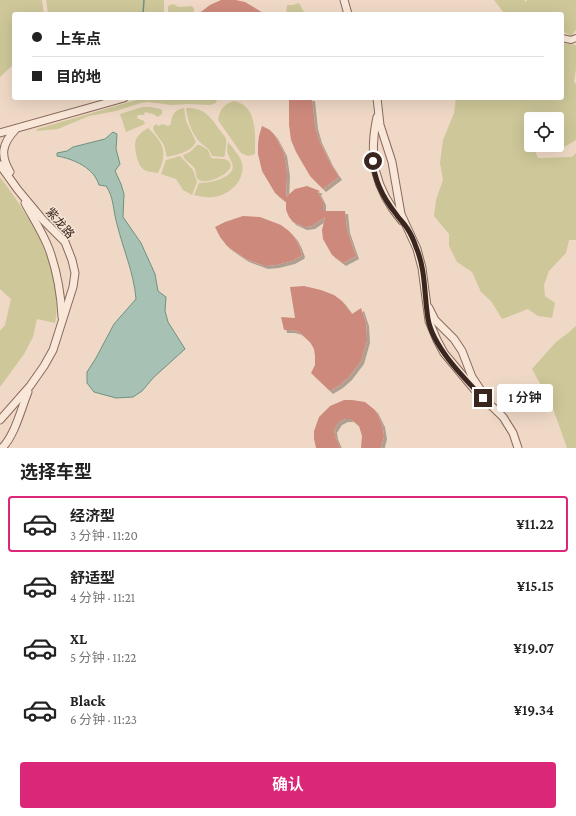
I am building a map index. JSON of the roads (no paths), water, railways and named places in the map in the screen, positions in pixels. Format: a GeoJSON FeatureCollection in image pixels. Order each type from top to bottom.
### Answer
{"type":"FeatureCollection","features":[{"type":"Feature","properties":{"kind":"street"},"geometry":{"type":"LineString","coordinates":[[344,0],[347,12]]}},
{"type":"Feature","properties":{"kind":"street"},"geometry":{"type":"LineString","coordinates":[[564,38],[571,40],[576,38]]}},
{"type":"Feature","properties":{"kind":"street"},"geometry":{"type":"LineString","coordinates":[[0,133],[117,100]]}},
{"type":"Feature","properties":{"kind":"street"},"geometry":{"type":"LineString","coordinates":[[377,100],[380,125],[396,178],[402,214],[417,249],[422,268],[429,321],[444,353],[474,389],[503,417],[513,433],[518,448]]}},
{"type":"Feature","properties":{"kind":"street"},"geometry":{"type":"LineString","coordinates":[[378,111],[373,143],[373,166],[381,191],[395,213],[408,228]]}},
{"type":"Feature","properties":{"kind":"street"},"geometry":{"type":"LineString","coordinates":[[17,128],[9,136],[5,144],[3,158],[30,204]]}},
{"type":"Feature","properties":{"kind":"street","name":"紫龙路"},"geometry":{"type":"LineString","coordinates":[[0,165],[18,190],[43,220],[65,242],[72,260],[74,273],[73,287],[53,350],[30,386],[0,420]]}},
{"type":"Feature","properties":{"kind":"street","name":"紫龙路"},"geometry":{"type":"LineString","coordinates":[[18,190],[49,248],[56,272],[61,299],[62,321]]}},
{"type":"Feature","properties":{"kind":"street"},"geometry":{"type":"LineString","coordinates":[[426,299],[435,320],[454,339],[462,351],[472,377],[492,407]]}},
{"type":"Feature","properties":{"kind":"street","name":"紫龙路"},"geometry":{"type":"LineString","coordinates":[[2,448],[6,444],[15,427],[30,386]]}},
{"type":"Feature","properties":{"kind":"waterway"},"geometry":{"type":"LineString","coordinates":[[143,12],[144,0]]}}]}
